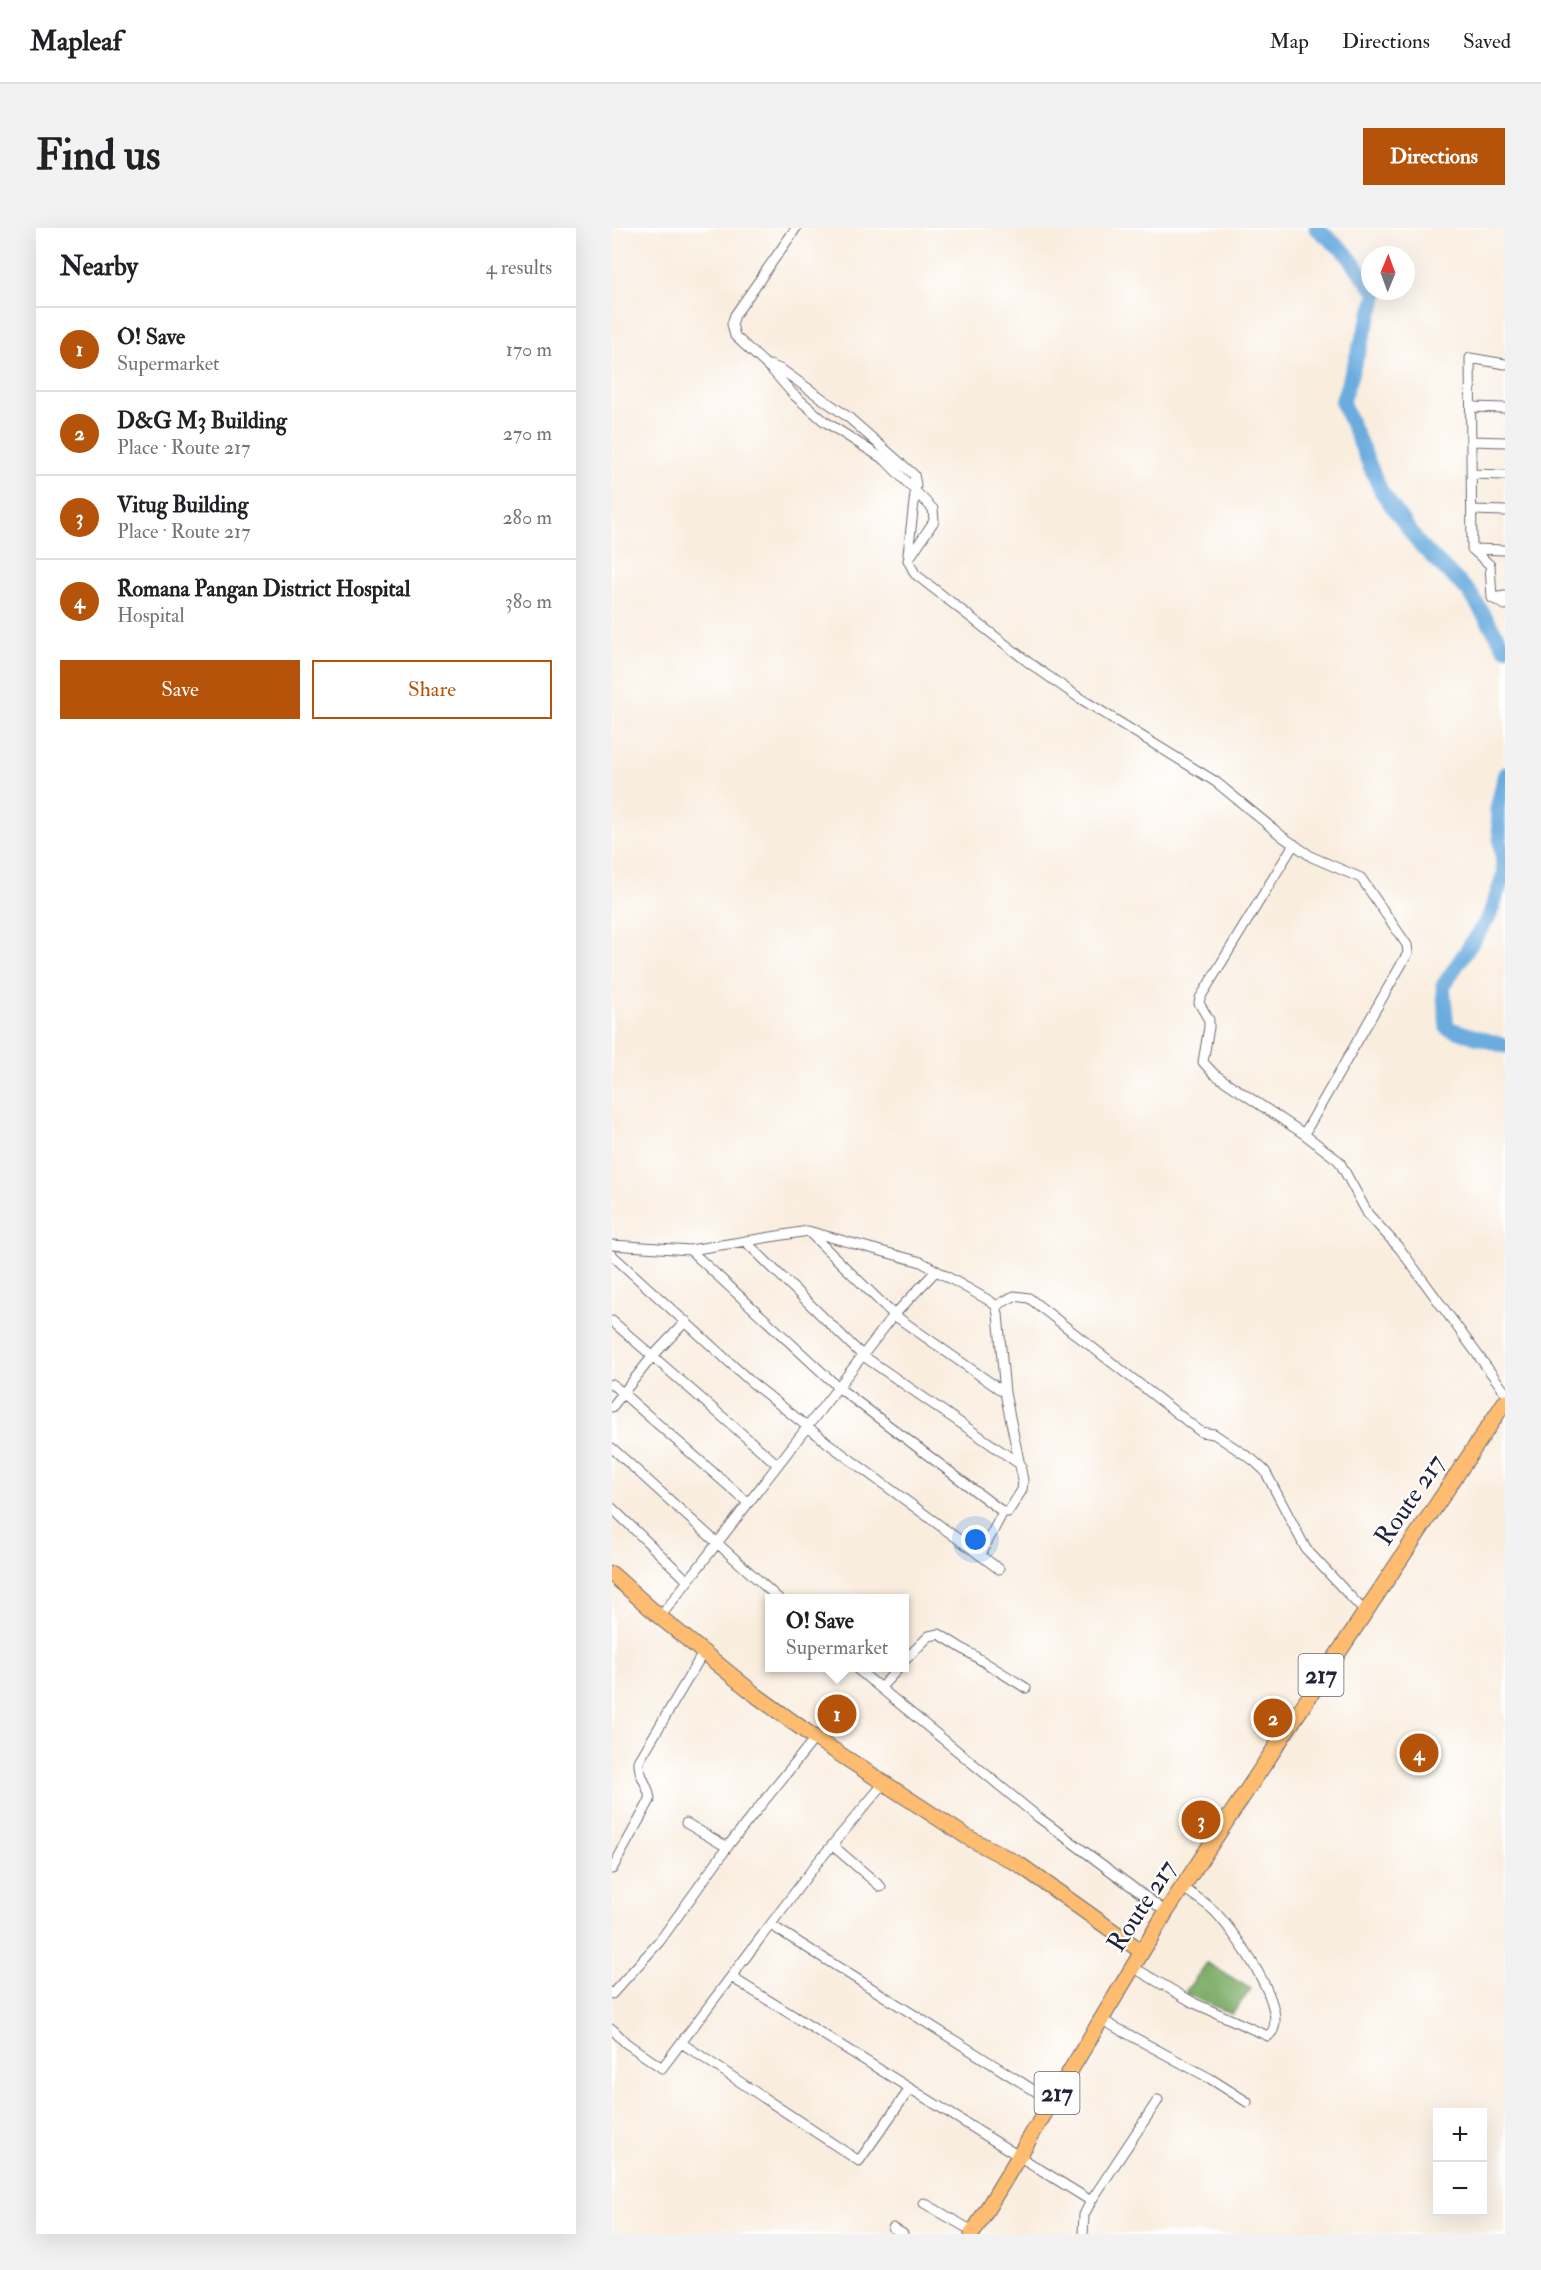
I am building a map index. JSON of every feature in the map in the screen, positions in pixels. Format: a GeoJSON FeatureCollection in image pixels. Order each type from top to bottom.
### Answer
{"type":"FeatureCollection","features":[{"type":"Feature","properties":{"kind":"main road","name":"Route 217"},"geometry":{"type":"LineString","coordinates":[[973,2233],[1131,1966],[1364,1611],[1505,1402]]}},
{"type":"Feature","properties":{"kind":"main road"},"geometry":{"type":"LineString","coordinates":[[612,1574],[704,1653],[815,1738],[967,1838],[1020,1866],[1141,1951]]}},
{"type":"Feature","properties":{"kind":"street"},"geometry":{"type":"LineString","coordinates":[[796,228],[741,306],[732,324],[735,336],[766,364],[805,405],[885,460],[933,509],[934,521],[918,541],[908,560]]}},
{"type":"Feature","properties":{"kind":"street"},"geometry":{"type":"LineString","coordinates":[[1492,598],[1490,565],[1472,549],[1470,358],[1505,364]]}},
{"type":"Feature","properties":{"kind":"street"},"geometry":{"type":"LineString","coordinates":[[766,364],[782,370],[848,417],[914,475],[915,492],[908,560],[915,574],[926,584],[1078,697],[1216,782],[1312,857],[1366,882],[1408,949],[1390,985],[1304,1134]]}},
{"type":"Feature","properties":{"kind":"street"},"geometry":{"type":"LineString","coordinates":[[1471,407],[1505,408]]}},
{"type":"Feature","properties":{"kind":"street"},"geometry":{"type":"LineString","coordinates":[[1471,441],[1505,442]]}},
{"type":"Feature","properties":{"kind":"street"},"geometry":{"type":"LineString","coordinates":[[1471,474],[1505,475]]}},
{"type":"Feature","properties":{"kind":"street"},"geometry":{"type":"LineString","coordinates":[[1472,510],[1505,511]]}},
{"type":"Feature","properties":{"kind":"street"},"geometry":{"type":"LineString","coordinates":[[1472,549],[1505,550]]}},
{"type":"Feature","properties":{"kind":"street"},"geometry":{"type":"LineString","coordinates":[[1492,598],[1505,596]]}},
{"type":"Feature","properties":{"kind":"street"},"geometry":{"type":"LineString","coordinates":[[1492,598],[1505,604]]}},
{"type":"Feature","properties":{"kind":"street"},"geometry":{"type":"LineString","coordinates":[[1294,844],[1206,985],[1199,1003],[1209,1020],[1203,1062],[1214,1074],[1304,1134],[1339,1161],[1368,1214],[1400,1249],[1505,1392]]}},
{"type":"Feature","properties":{"kind":"street"},"geometry":{"type":"LineString","coordinates":[[808,1231],[894,1315],[1005,1393]]}},
{"type":"Feature","properties":{"kind":"street"},"geometry":{"type":"LineString","coordinates":[[612,1245],[690,1250],[808,1231],[921,1262],[996,1306]]}},
{"type":"Feature","properties":{"kind":"street"},"geometry":{"type":"LineString","coordinates":[[745,1241],[862,1355],[1021,1465]]}},
{"type":"Feature","properties":{"kind":"street"},"geometry":{"type":"LineString","coordinates":[[690,1250],[839,1388],[1004,1512]]}},
{"type":"Feature","properties":{"kind":"street"},"geometry":{"type":"LineString","coordinates":[[612,1255],[686,1320],[750,1381],[999,1569]]}},
{"type":"Feature","properties":{"kind":"street"},"geometry":{"type":"LineString","coordinates":[[660,1617],[747,1502],[839,1388],[862,1355],[894,1315],[936,1271]]}},
{"type":"Feature","properties":{"kind":"street"},"geometry":{"type":"LineString","coordinates":[[996,1306],[1014,1296],[1029,1298],[1201,1432],[1214,1434],[1253,1460],[1272,1483],[1306,1549],[1364,1611]]}},
{"type":"Feature","properties":{"kind":"street"},"geometry":{"type":"LineString","coordinates":[[981,1554],[1004,1512],[1008,1512],[1022,1490],[1021,1465],[1005,1393],[996,1306]]}},
{"type":"Feature","properties":{"kind":"street"},"geometry":{"type":"LineString","coordinates":[[612,1407],[624,1395],[652,1357],[686,1320]]}},
{"type":"Feature","properties":{"kind":"street"},"geometry":{"type":"LineString","coordinates":[[612,1321],[778,1465]]}},
{"type":"Feature","properties":{"kind":"street"},"geometry":{"type":"LineString","coordinates":[[612,1384],[747,1502]]}},
{"type":"Feature","properties":{"kind":"street"},"geometry":{"type":"LineString","coordinates":[[612,1448],[773,1594]]}},
{"type":"Feature","properties":{"kind":"street"},"geometry":{"type":"LineString","coordinates":[[612,1508],[687,1580]]}},
{"type":"Feature","properties":{"kind":"street"},"geometry":{"type":"LineString","coordinates":[[909,1656],[929,1636],[939,1634],[1026,1688]]}},
{"type":"Feature","properties":{"kind":"street"},"geometry":{"type":"LineString","coordinates":[[612,1869],[650,1800],[647,1785],[639,1773],[639,1761],[704,1653]]}},
{"type":"Feature","properties":{"kind":"street"},"geometry":{"type":"LineString","coordinates":[[862,1672],[882,1686],[1038,1817],[1166,1912]]}},
{"type":"Feature","properties":{"kind":"street"},"geometry":{"type":"LineString","coordinates":[[882,1686],[894,1672]]}},
{"type":"Feature","properties":{"kind":"street"},"geometry":{"type":"LineString","coordinates":[[612,1992],[659,1942],[727,1847],[815,1738]]}},
{"type":"Feature","properties":{"kind":"street"},"geometry":{"type":"LineString","coordinates":[[612,2029],[626,2043],[662,2068],[683,2044],[832,1845],[885,1782]]}},
{"type":"Feature","properties":{"kind":"street"},"geometry":{"type":"LineString","coordinates":[[686,1823],[727,1847]]}},
{"type":"Feature","properties":{"kind":"street"},"geometry":{"type":"LineString","coordinates":[[832,1845],[881,1887]]}},
{"type":"Feature","properties":{"kind":"street"},"geometry":{"type":"LineString","coordinates":[[1131,1966],[1194,2003],[1268,2036],[1274,2032],[1276,2026],[1273,2001],[1264,1983],[1221,1919],[1182,1887]]}},
{"type":"Feature","properties":{"kind":"street"},"geometry":{"type":"LineString","coordinates":[[771,1925],[1051,2101]]}},
{"type":"Feature","properties":{"kind":"street"},"geometry":{"type":"LineString","coordinates":[[731,1977],[909,2090],[1091,2201]]}},
{"type":"Feature","properties":{"kind":"street"},"geometry":{"type":"LineString","coordinates":[[1100,2019],[1211,2079],[1247,2102]]}},
{"type":"Feature","properties":{"kind":"street"},"geometry":{"type":"LineString","coordinates":[[683,2044],[859,2161],[909,2090]]}},
{"type":"Feature","properties":{"kind":"street"},"geometry":{"type":"LineString","coordinates":[[1083,2234],[1084,2215],[1091,2201],[1158,2100]]}},
{"type":"Feature","properties":{"kind":"street"},"geometry":{"type":"LineString","coordinates":[[924,2203],[973,2233]]}},
{"type":"Feature","properties":{"kind":"street"},"geometry":{"type":"LineString","coordinates":[[893,2228],[903,2234]]}},
{"type":"Feature","properties":{"kind":"green space"},"geometry":{"type":"Polygon","coordinates":[[[1207,1963],[1251,1989],[1232,2014],[1186,1994],[1207,1963]]]}},
{"type":"Feature","properties":{"kind":"waterway"},"geometry":{"type":"LineString","coordinates":[[1316,228],[1345,252],[1361,273]]}},
{"type":"Feature","properties":{"kind":"waterway"},"geometry":{"type":"LineString","coordinates":[[1375,300],[1342,402],[1381,491],[1420,545],[1470,593],[1505,648]]}},
{"type":"Feature","properties":{"kind":"waterway"},"geometry":{"type":"LineString","coordinates":[[1505,774],[1497,809],[1504,874],[1489,917],[1443,986],[1447,1028],[1505,1046]]}},
{"type":"Feature","properties":{"kind":"place","name":"O! Save"},"geometry":{"type":"Point","coordinates":[837,1714]}},
{"type":"Feature","properties":{"kind":"place","name":"D&G M3 Building"},"geometry":{"type":"Point","coordinates":[1273,1718]}},
{"type":"Feature","properties":{"kind":"place","name":"Romana Pangan District Hospital"},"geometry":{"type":"Point","coordinates":[1419,1753]}},
{"type":"Feature","properties":{"kind":"place","name":"Vitug Building"},"geometry":{"type":"Point","coordinates":[1201,1820]}}]}
